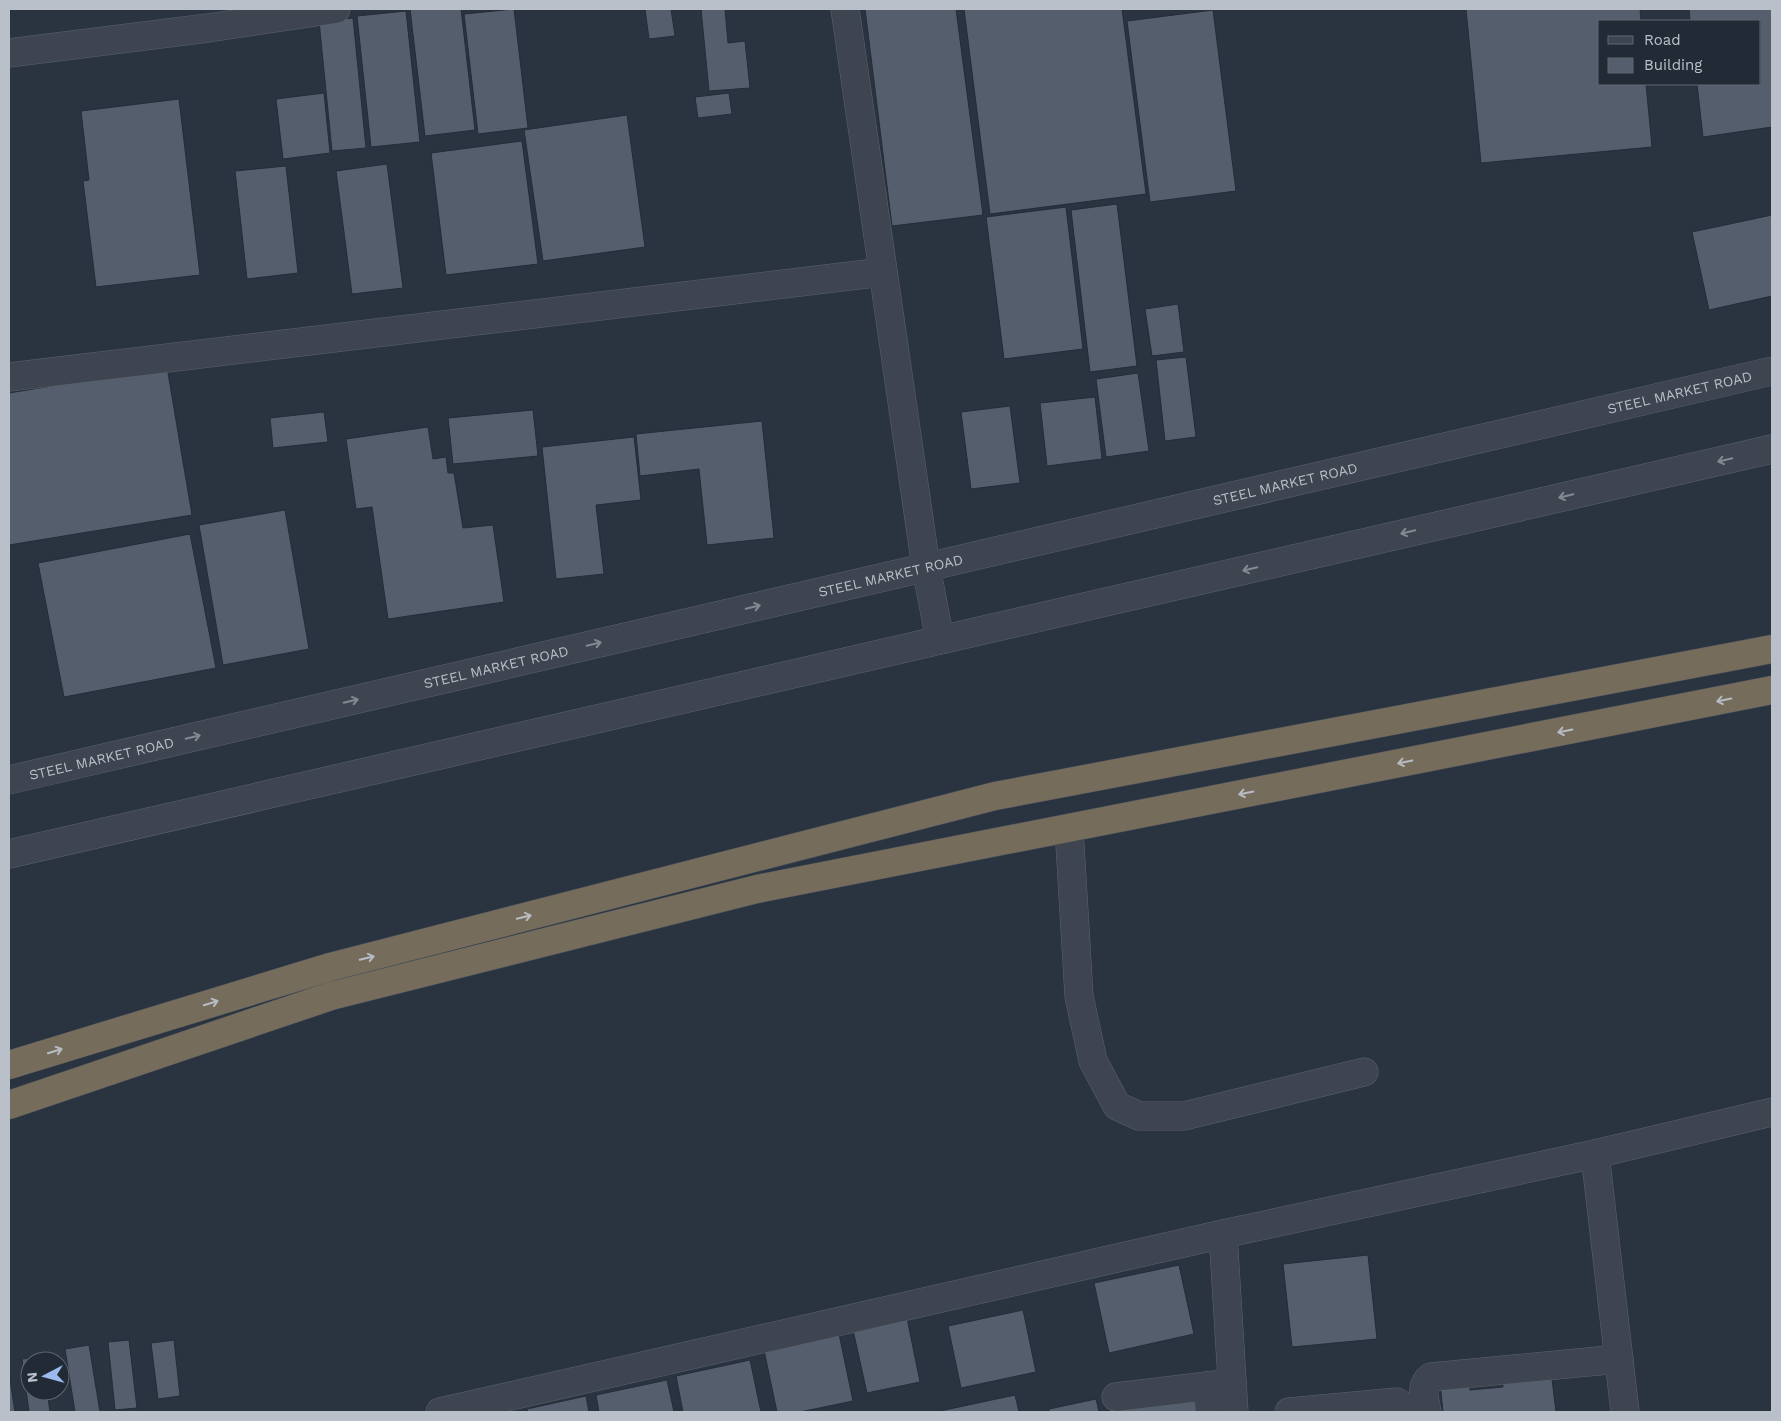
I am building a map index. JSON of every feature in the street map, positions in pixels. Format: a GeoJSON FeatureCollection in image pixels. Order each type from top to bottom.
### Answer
{"type":"FeatureCollection","features":[{"type":"Feature","properties":{"kind":"highway"},"geometry":{"type":"LineString","coordinates":[[9,1065],[330,967],[995,796],[1772,649]]}},
{"type":"Feature","properties":{"kind":"highway"},"geometry":{"type":"LineString","coordinates":[[9,1105],[331,996],[757,889],[1772,690]]}},
{"type":"Feature","properties":{"kind":"street"},"geometry":{"type":"LineString","coordinates":[[9,53],[208,28],[336,9]]}},
{"type":"Feature","properties":{"kind":"street"},"geometry":{"type":"LineString","coordinates":[[845,9],[926,567],[940,640]]}},
{"type":"Feature","properties":{"kind":"street"},"geometry":{"type":"LineString","coordinates":[[9,377],[883,272]]}},
{"type":"Feature","properties":{"kind":"street","name":"STEEL MARKET ROAD"},"geometry":{"type":"LineString","coordinates":[[9,780],[1772,371]]}},
{"type":"Feature","properties":{"kind":"street"},"geometry":{"type":"LineString","coordinates":[[9,854],[1772,449]]}},
{"type":"Feature","properties":{"kind":"street"},"geometry":{"type":"LineString","coordinates":[[1069,828],[1079,996],[1092,1060],[1117,1106],[1139,1116],[1184,1116],[1364,1072]]}},
{"type":"Feature","properties":{"kind":"street"},"geometry":{"type":"LineString","coordinates":[[440,1412],[1223,1234],[1595,1154],[1772,1112]]}},
{"type":"Feature","properties":{"kind":"street"},"geometry":{"type":"LineString","coordinates":[[1595,1154],[1625,1412]]}},
{"type":"Feature","properties":{"kind":"street"},"geometry":{"type":"LineString","coordinates":[[1216,1394],[1223,1234]]}},
{"type":"Feature","properties":{"kind":"street"},"geometry":{"type":"LineString","coordinates":[[1427,1412],[1423,1387],[1425,1381],[1430,1377],[1619,1360]]}},
{"type":"Feature","properties":{"kind":"street"},"geometry":{"type":"LineString","coordinates":[[1116,1397],[1216,1394],[1234,1412]]}},
{"type":"Feature","properties":{"kind":"street"},"geometry":{"type":"LineString","coordinates":[[1289,1412],[1397,1402],[1403,1406],[1405,1412]]}},
{"type":"Feature","properties":{"kind":"building"},"geometry":{"type":"Polygon","coordinates":[[[410,9],[461,9],[475,130],[425,136],[410,9]]]}},
{"type":"Feature","properties":{"kind":"building"},"geometry":{"type":"Polygon","coordinates":[[[514,9],[528,128],[478,134],[464,14],[514,9]]]}},
{"type":"Feature","properties":{"kind":"building"},"geometry":{"type":"Polygon","coordinates":[[[645,9],[671,9],[675,36],[649,39],[645,9]]]}},
{"type":"Feature","properties":{"kind":"building"},"geometry":{"type":"Polygon","coordinates":[[[701,9],[725,9],[728,43],[745,41],[750,88],[709,91],[701,9]]]}},
{"type":"Feature","properties":{"kind":"building"},"geometry":{"type":"Polygon","coordinates":[[[865,9],[956,9],[983,215],[892,226],[865,9]]]}},
{"type":"Feature","properties":{"kind":"building"},"geometry":{"type":"Polygon","coordinates":[[[964,9],[1122,9],[1146,194],[990,214],[964,9]]]}},
{"type":"Feature","properties":{"kind":"building"},"geometry":{"type":"Polygon","coordinates":[[[1466,9],[1640,9],[1641,20],[1598,20],[1598,85],[1646,85],[1652,147],[1481,163],[1466,9]]]}},
{"type":"Feature","properties":{"kind":"building"},"geometry":{"type":"Polygon","coordinates":[[[1689,9],[1772,9],[1772,127],[1703,137],[1697,85],[1761,85],[1761,20],[1690,20],[1689,9]]]}},
{"type":"Feature","properties":{"kind":"building"},"geometry":{"type":"Polygon","coordinates":[[[1213,10],[1236,191],[1150,202],[1127,21],[1213,10]]]}},
{"type":"Feature","properties":{"kind":"building"},"geometry":{"type":"Polygon","coordinates":[[[406,11],[420,142],[371,147],[357,16],[406,11]]]}},
{"type":"Feature","properties":{"kind":"building"},"geometry":{"type":"Polygon","coordinates":[[[353,18],[366,148],[332,151],[319,21],[353,18]]]}},
{"type":"Feature","properties":{"kind":"building"},"geometry":{"type":"Polygon","coordinates":[[[324,93],[330,153],[283,159],[276,99],[324,93]]]}},
{"type":"Feature","properties":{"kind":"building"},"geometry":{"type":"Polygon","coordinates":[[[729,93],[732,114],[698,118],[695,97],[729,93]]]}},
{"type":"Feature","properties":{"kind":"building"},"geometry":{"type":"Polygon","coordinates":[[[179,99],[200,275],[96,287],[83,181],[89,180],[81,111],[179,99]]]}},
{"type":"Feature","properties":{"kind":"building"},"geometry":{"type":"Polygon","coordinates":[[[627,115],[645,247],[543,261],[524,130],[627,115]]]}},
{"type":"Feature","properties":{"kind":"building"},"geometry":{"type":"Polygon","coordinates":[[[522,141],[538,264],[446,275],[431,153],[522,141]]]}},
{"type":"Feature","properties":{"kind":"building"},"geometry":{"type":"Polygon","coordinates":[[[387,164],[403,288],[352,294],[336,171],[387,164]]]}},
{"type":"Feature","properties":{"kind":"building"},"geometry":{"type":"Polygon","coordinates":[[[286,166],[298,273],[247,279],[235,171],[286,166]]]}},
{"type":"Feature","properties":{"kind":"building"},"geometry":{"type":"Polygon","coordinates":[[[1117,204],[1137,366],[1090,372],[1071,210],[1117,204]]]}},
{"type":"Feature","properties":{"kind":"building"},"geometry":{"type":"Polygon","coordinates":[[[1066,207],[1083,349],[1004,359],[986,217],[1066,207]]]}},
{"type":"Feature","properties":{"kind":"building"},"geometry":{"type":"Polygon","coordinates":[[[1772,215],[1772,296],[1709,310],[1692,232],[1772,215]]]}},
{"type":"Feature","properties":{"kind":"building"},"geometry":{"type":"Polygon","coordinates":[[[1178,304],[1184,352],[1152,356],[1145,309],[1178,304]]]}},
{"type":"Feature","properties":{"kind":"building"},"geometry":{"type":"Polygon","coordinates":[[[1186,357],[1196,437],[1165,441],[1156,360],[1186,357]]]}},
{"type":"Feature","properties":{"kind":"building"},"geometry":{"type":"Polygon","coordinates":[[[167,367],[192,515],[9,545],[9,393],[167,367]]]}},
{"type":"Feature","properties":{"kind":"building"},"geometry":{"type":"Polygon","coordinates":[[[1138,373],[1149,451],[1106,457],[1096,379],[1138,373]]]}},
{"type":"Feature","properties":{"kind":"building"},"geometry":{"type":"Polygon","coordinates":[[[1095,397],[1102,459],[1047,466],[1040,403],[1095,397]]]}},
{"type":"Feature","properties":{"kind":"building"},"geometry":{"type":"Polygon","coordinates":[[[1010,406],[1020,483],[971,489],[961,412],[1010,406]]]}},
{"type":"Feature","properties":{"kind":"building"},"geometry":{"type":"Polygon","coordinates":[[[533,410],[538,456],[453,464],[448,418],[533,410]]]}},
{"type":"Feature","properties":{"kind":"building"},"geometry":{"type":"Polygon","coordinates":[[[324,412],[328,442],[273,448],[270,418],[324,412]]]}},
{"type":"Feature","properties":{"kind":"building"},"geometry":{"type":"Polygon","coordinates":[[[762,421],[774,538],[707,545],[699,469],[640,476],[636,434],[762,421]]]}},
{"type":"Feature","properties":{"kind":"building"},"geometry":{"type":"Polygon","coordinates":[[[428,427],[433,459],[446,457],[448,473],[454,473],[463,528],[493,525],[504,602],[388,619],[372,507],[356,509],[346,439],[428,427]]]}},
{"type":"Feature","properties":{"kind":"building"},"geometry":{"type":"Polygon","coordinates":[[[634,437],[641,500],[596,505],[604,574],[556,579],[542,447],[634,437]]]}},
{"type":"Feature","properties":{"kind":"building"},"geometry":{"type":"Polygon","coordinates":[[[285,510],[309,649],[223,665],[199,525],[285,510]]]}},
{"type":"Feature","properties":{"kind":"building"},"geometry":{"type":"Polygon","coordinates":[[[190,534],[216,668],[64,697],[38,563],[190,534]]]}},
{"type":"Feature","properties":{"kind":"building"},"geometry":{"type":"Polygon","coordinates":[[[1368,1255],[1377,1339],[1292,1347],[1283,1264],[1368,1255]]]}},
{"type":"Feature","properties":{"kind":"building"},"geometry":{"type":"Polygon","coordinates":[[[1179,1265],[1194,1334],[1109,1353],[1094,1283],[1179,1265]]]}},
{"type":"Feature","properties":{"kind":"building"},"geometry":{"type":"Polygon","coordinates":[[[1023,1310],[1036,1372],[961,1388],[948,1326],[1023,1310]]]}},
{"type":"Feature","properties":{"kind":"building"},"geometry":{"type":"Polygon","coordinates":[[[907,1318],[920,1382],[867,1393],[853,1330],[907,1318]]]}},
{"type":"Feature","properties":{"kind":"building"},"geometry":{"type":"Polygon","coordinates":[[[839,1334],[853,1401],[800,1412],[777,1412],[764,1350],[839,1334]]]}},
{"type":"Feature","properties":{"kind":"building"},"geometry":{"type":"Polygon","coordinates":[[[129,1340],[137,1408],[115,1410],[108,1342],[129,1340]]]}},
{"type":"Feature","properties":{"kind":"building"},"geometry":{"type":"Polygon","coordinates":[[[174,1340],[180,1396],[158,1399],[151,1343],[174,1340]]]}},
{"type":"Feature","properties":{"kind":"building"},"geometry":{"type":"Polygon","coordinates":[[[89,1345],[100,1412],[75,1412],[70,1380],[70,1351],[65,1351],[65,1349],[89,1345]]]}},
{"type":"Feature","properties":{"kind":"building"},"geometry":{"type":"Polygon","coordinates":[[[750,1360],[761,1412],[683,1412],[676,1376],[750,1360]]]}},
{"type":"Feature","properties":{"kind":"building"},"geometry":{"type":"Polygon","coordinates":[[[1551,1371],[1556,1412],[1443,1412],[1440,1383],[1469,1379],[1470,1390],[1503,1387],[1502,1376],[1551,1371]]]}},
{"type":"Feature","properties":{"kind":"building"},"geometry":{"type":"Polygon","coordinates":[[[9,1373],[15,1412],[9,1412],[9,1373]]]}},
{"type":"Feature","properties":{"kind":"building"},"geometry":{"type":"Polygon","coordinates":[[[667,1380],[674,1412],[599,1412],[596,1395],[667,1380]]]}},
{"type":"Feature","properties":{"kind":"building"},"geometry":{"type":"Polygon","coordinates":[[[1197,1391],[1200,1412],[1110,1412],[1109,1402],[1197,1391]]]}},
{"type":"Feature","properties":{"kind":"building"},"geometry":{"type":"Polygon","coordinates":[[[1015,1395],[1019,1412],[940,1412],[940,1411],[1015,1395]]]}},
{"type":"Feature","properties":{"kind":"building"},"geometry":{"type":"Polygon","coordinates":[[[586,1396],[589,1412],[528,1412],[527,1409],[586,1396]]]}},
{"type":"Feature","properties":{"kind":"building"},"geometry":{"type":"Polygon","coordinates":[[[1096,1399],[1099,1412],[1049,1412],[1049,1409],[1096,1399]]]}},
{"type":"Feature","properties":{"kind":"building"},"geometry":{"type":"Polygon","coordinates":[[[28,1401],[48,1401],[50,1412],[29,1412],[28,1401]]]}}]}
